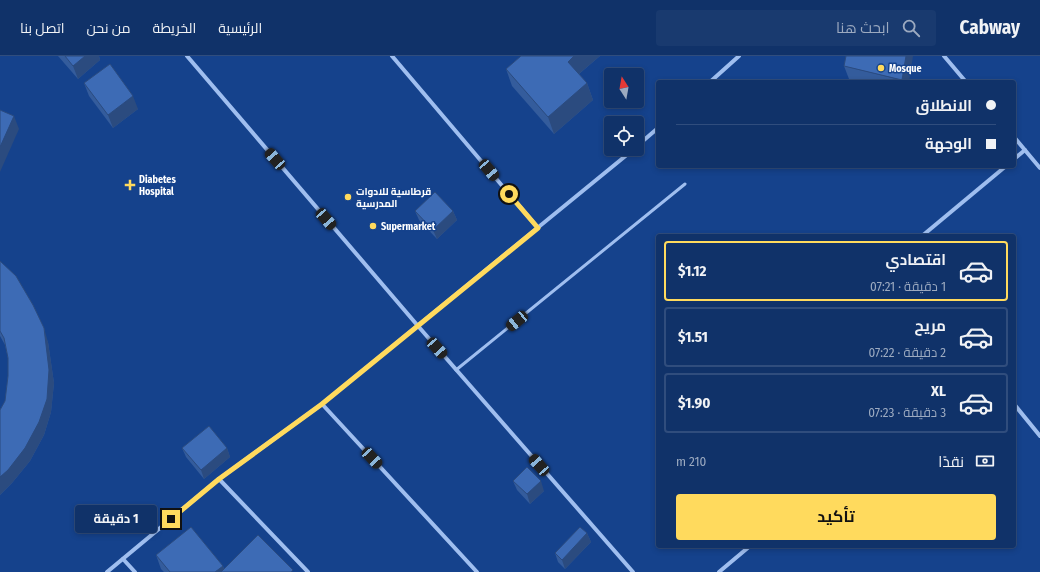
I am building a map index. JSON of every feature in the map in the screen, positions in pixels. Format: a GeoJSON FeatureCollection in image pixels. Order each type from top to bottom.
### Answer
{"type":"FeatureCollection","features":[{"type":"Feature","properties":{"kind":"street"},"geometry":{"type":"LineString","coordinates":[[187,56],[456,370],[633,572]]}},
{"type":"Feature","properties":{"kind":"street"},"geometry":{"type":"LineString","coordinates":[[392,56],[538,228]]}},
{"type":"Feature","properties":{"kind":"street"},"geometry":{"type":"LineString","coordinates":[[712,80],[739,56]]}},
{"type":"Feature","properties":{"kind":"street"},"geometry":{"type":"LineString","coordinates":[[944,56],[964,80]]}},
{"type":"Feature","properties":{"kind":"street"},"geometry":{"type":"LineString","coordinates":[[644,140],[656,130]]}},
{"type":"Feature","properties":{"kind":"street"},"geometry":{"type":"LineString","coordinates":[[1016,139],[1040,168]]}},
{"type":"Feature","properties":{"kind":"street"},"geometry":{"type":"LineString","coordinates":[[1016,157],[1025,150]]}},
{"type":"Feature","properties":{"kind":"street"},"geometry":{"type":"LineString","coordinates":[[108,572],[219,479],[322,404],[625,156]]}},
{"type":"Feature","properties":{"kind":"street"},"geometry":{"type":"LineString","coordinates":[[924,234],[1004,168]]}},
{"type":"Feature","properties":{"kind":"street"},"geometry":{"type":"LineString","coordinates":[[322,404],[477,572]]}},
{"type":"Feature","properties":{"kind":"street"},"geometry":{"type":"LineString","coordinates":[[1016,406],[1040,436]]}},
{"type":"Feature","properties":{"kind":"street"},"geometry":{"type":"LineString","coordinates":[[219,479],[308,572]]}},
{"type":"Feature","properties":{"kind":"street"},"geometry":{"type":"LineString","coordinates":[[719,572],[748,548]]}},
{"type":"Feature","properties":{"kind":"street"},"geometry":{"type":"LineString","coordinates":[[123,559],[135,572]]}},
{"type":"Feature","properties":{"kind":"lane"},"geometry":{"type":"LineString","coordinates":[[456,370],[685,184]]}},
{"type":"Feature","properties":{"kind":"building"},"geometry":{"type":"Polygon","coordinates":[[[65,56],[85,56],[73,66],[65,56]]]}},
{"type":"Feature","properties":{"kind":"building"},"geometry":{"type":"Polygon","coordinates":[[[521,56],[574,56],[568,62],[587,83],[548,117],[506,69],[521,56]]]}},
{"type":"Feature","properties":{"kind":"building","name":"Mosque"},"geometry":{"type":"Polygon","coordinates":[[[846,56],[906,56],[902,80],[844,66],[846,56]]]}},
{"type":"Feature","properties":{"kind":"building"},"geometry":{"type":"Polygon","coordinates":[[[110,64],[133,96],[108,115],[84,83],[110,64]]]}},
{"type":"Feature","properties":{"kind":"building"},"geometry":{"type":"Polygon","coordinates":[[[0,110],[14,116],[0,147],[0,110]]]}},
{"type":"Feature","properties":{"kind":"building"},"geometry":{"type":"Polygon","coordinates":[[[435,192],[453,211],[433,230],[415,211],[435,192]]]}},
{"type":"Feature","properties":{"kind":"building"},"geometry":{"type":"Polygon","coordinates":[[[0,261],[16,276],[33,305],[44,328],[49,370],[47,399],[39,422],[25,448],[8,470],[0,477],[0,410],[5,401],[8,376],[8,358],[4,338],[0,331],[0,261]]]}},
{"type":"Feature","properties":{"kind":"building"},"geometry":{"type":"Polygon","coordinates":[[[209,426],[227,448],[201,470],[182,448],[209,426]]]}},
{"type":"Feature","properties":{"kind":"building"},"geometry":{"type":"Polygon","coordinates":[[[527,467],[541,481],[527,494],[513,481],[527,467]]]}},
{"type":"Feature","properties":{"kind":"building"},"geometry":{"type":"Polygon","coordinates":[[[191,527],[223,566],[215,572],[170,572],[156,555],[191,527]]]}},
{"type":"Feature","properties":{"kind":"building"},"geometry":{"type":"Polygon","coordinates":[[[580,527],[587,533],[562,560],[555,553],[580,527]]]}},
{"type":"Feature","properties":{"kind":"building"},"geometry":{"type":"Polygon","coordinates":[[[258,535],[293,570],[291,572],[221,572],[258,535]]]}},
{"type":"Feature","properties":{"kind":"place","name":"Mosque"},"geometry":{"type":"Point","coordinates":[881,68]}},
{"type":"Feature","properties":{"kind":"place","name":"Diabetes Hospital"},"geometry":{"type":"Point","coordinates":[130,185]}},
{"type":"Feature","properties":{"kind":"place","name":"قرطاسية للادوات المدرسية"},"geometry":{"type":"Point","coordinates":[348,197]}},
{"type":"Feature","properties":{"kind":"place","name":"Supermarket"},"geometry":{"type":"Point","coordinates":[373,226]}},
{"type":"Feature","properties":{"kind":"route"},"geometry":{"type":"LineString","coordinates":[[171,519],[219,479],[322,404],[538,228],[509,194]]}}]}
